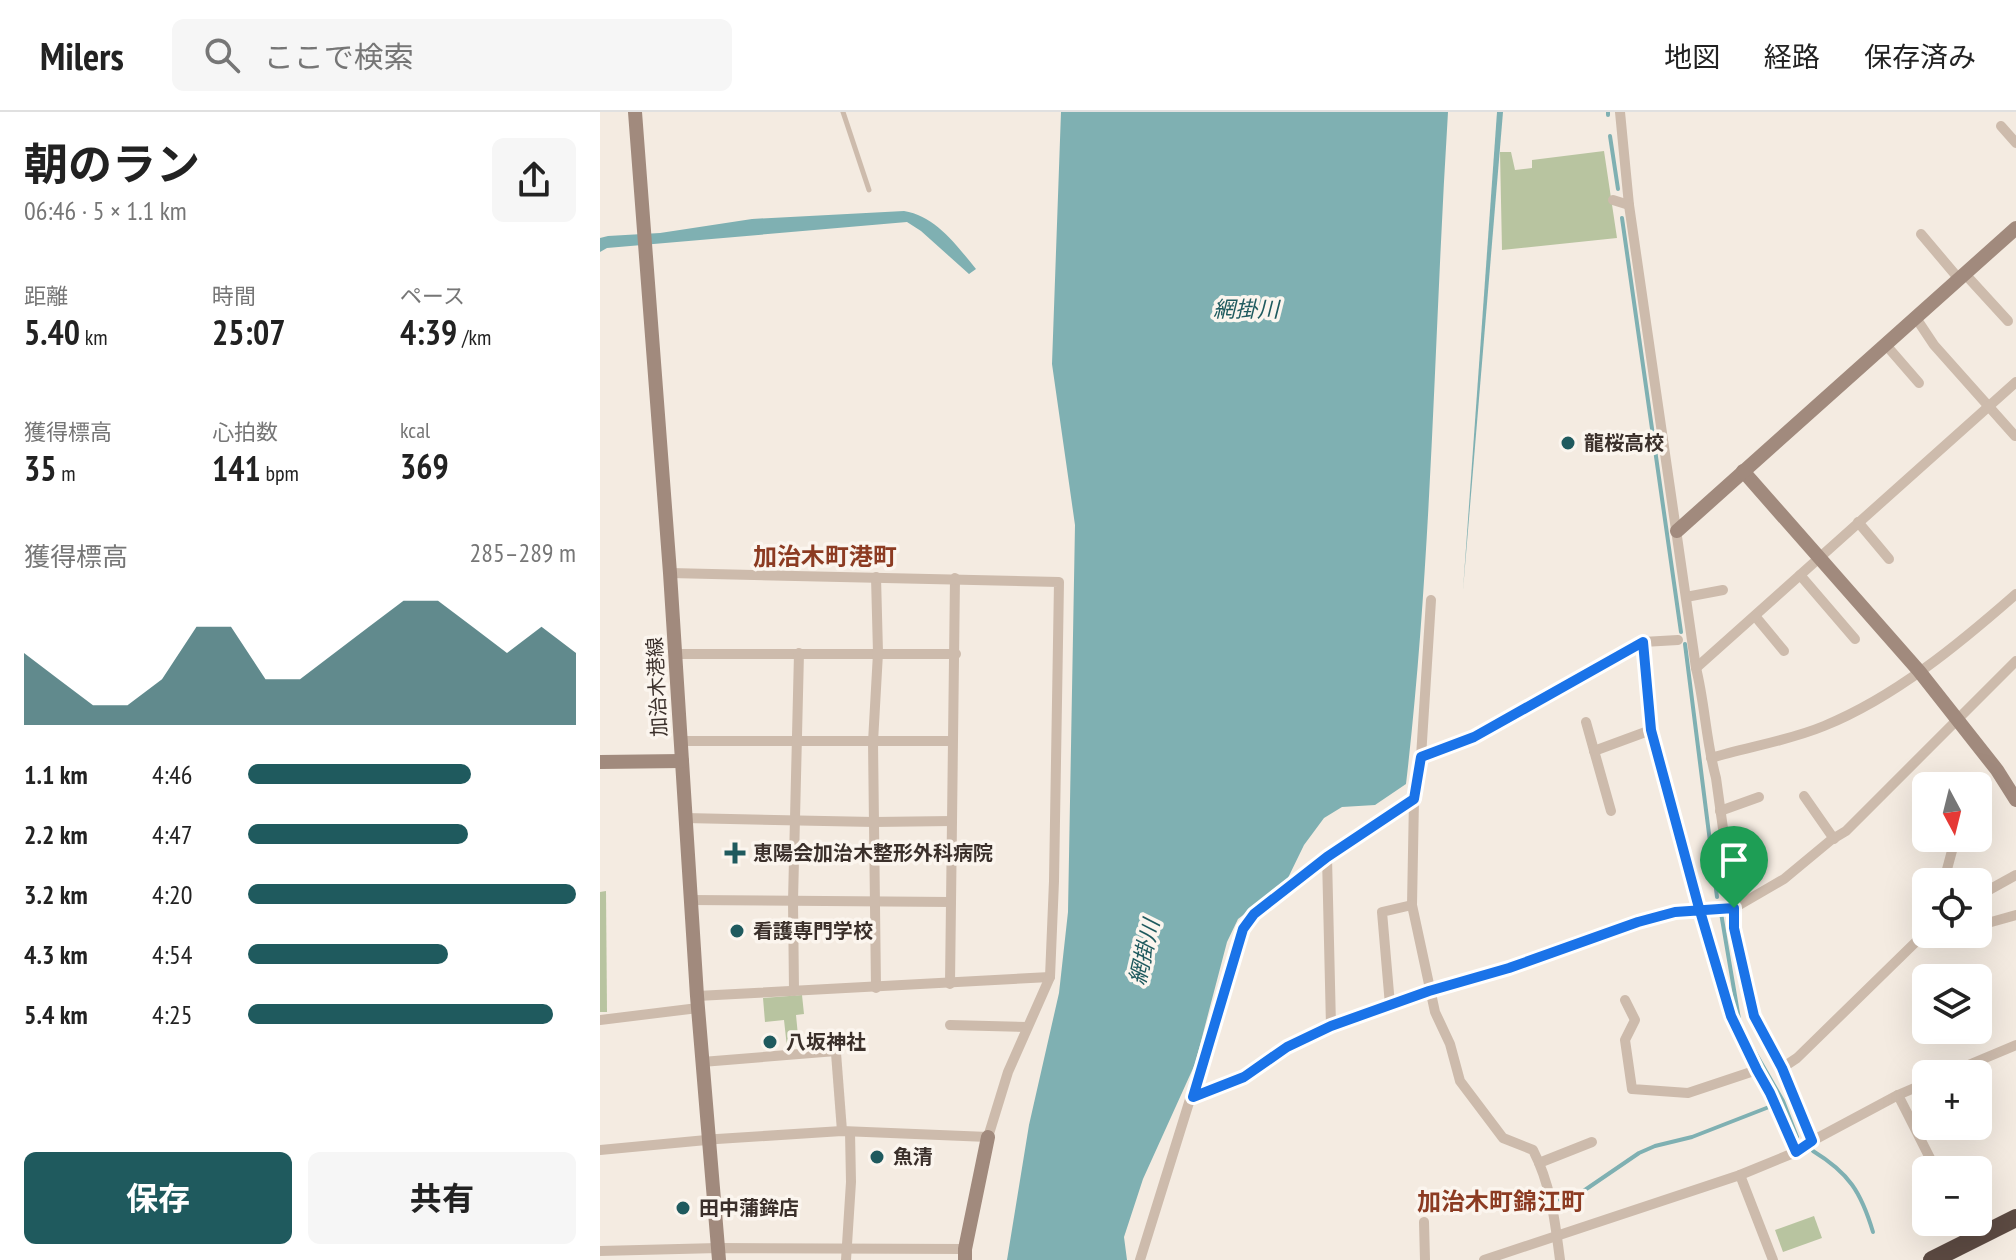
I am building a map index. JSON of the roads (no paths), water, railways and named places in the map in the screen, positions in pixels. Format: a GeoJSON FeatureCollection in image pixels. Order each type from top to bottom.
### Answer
{"type":"FeatureCollection","features":[{"type":"Feature","properties":{"kind":"highway"},"geometry":{"type":"LineString","coordinates":[[1932,1260],[1967,1249],[2016,1218]]}},
{"type":"Feature","properties":{"kind":"main road","name":"加治木港線"},"geometry":{"type":"LineString","coordinates":[[635,112],[676,654],[690,900],[719,1254]]}},
{"type":"Feature","properties":{"kind":"main road"},"geometry":{"type":"LineString","coordinates":[[1677,531],[2016,228]]}},
{"type":"Feature","properties":{"kind":"main road"},"geometry":{"type":"LineString","coordinates":[[1743,471],[1919,671],[1997,770],[2016,800]]}},
{"type":"Feature","properties":{"kind":"main road"},"geometry":{"type":"LineString","coordinates":[[600,762],[682,761]]}},
{"type":"Feature","properties":{"kind":"main road"},"geometry":{"type":"LineString","coordinates":[[965,1254],[988,1137]]}},
{"type":"Feature","properties":{"kind":"street"},"geometry":{"type":"LineString","coordinates":[[1620,112],[1629,205],[1696,668],[1705,702],[1734,908],[1734,928],[1754,1016],[1782,1068],[1812,1141]]}},
{"type":"Feature","properties":{"kind":"street"},"geometry":{"type":"LineString","coordinates":[[2001,126],[2016,143]]}},
{"type":"Feature","properties":{"kind":"street"},"geometry":{"type":"LineString","coordinates":[[1613,200],[1629,205]]}},
{"type":"Feature","properties":{"kind":"street"},"geometry":{"type":"LineString","coordinates":[[1921,234],[2008,321]]}},
{"type":"Feature","properties":{"kind":"street"},"geometry":{"type":"LineString","coordinates":[[1916,318],[1934,345],[2015,436]]}},
{"type":"Feature","properties":{"kind":"street"},"geometry":{"type":"LineString","coordinates":[[1886,345],[1919,383]]}},
{"type":"Feature","properties":{"kind":"street"},"geometry":{"type":"LineString","coordinates":[[1696,668],[2016,382]]}},
{"type":"Feature","properties":{"kind":"street"},"geometry":{"type":"LineString","coordinates":[[1858,522],[1889,559]]}},
{"type":"Feature","properties":{"kind":"street"},"geometry":{"type":"LineString","coordinates":[[600,1150],[846,1131],[988,1137],[1008,1072],[1050,977],[1059,582],[670,573]]}},
{"type":"Feature","properties":{"kind":"street"},"geometry":{"type":"LineString","coordinates":[[1800,575],[1855,639]]}},
{"type":"Feature","properties":{"kind":"street"},"geometry":{"type":"LineString","coordinates":[[876,577],[878,653],[873,742],[876,988]]}},
{"type":"Feature","properties":{"kind":"street"},"geometry":{"type":"LineString","coordinates":[[950,984],[955,578]]}},
{"type":"Feature","properties":{"kind":"street"},"geometry":{"type":"LineString","coordinates":[[1686,597],[1723,590]]}},
{"type":"Feature","properties":{"kind":"street"},"geometry":{"type":"LineString","coordinates":[[1711,758],[1823,727],[1874,700],[1919,671],[2016,594]]}},
{"type":"Feature","properties":{"kind":"street"},"geometry":{"type":"LineString","coordinates":[[1431,600],[1421,757],[1414,799],[1412,905],[1429,991],[1450,1044],[1460,1081],[1503,1138],[1533,1150],[1553,1206],[1560,1260]]}},
{"type":"Feature","properties":{"kind":"street"},"geometry":{"type":"LineString","coordinates":[[1755,616],[1784,651]]}},
{"type":"Feature","properties":{"kind":"street"},"geometry":{"type":"LineString","coordinates":[[1421,757],[1474,737],[1643,642],[1678,640]]}},
{"type":"Feature","properties":{"kind":"street"},"geometry":{"type":"LineString","coordinates":[[1643,642],[1651,730],[1731,1016],[1796,1152]]}},
{"type":"Feature","properties":{"kind":"street"},"geometry":{"type":"LineString","coordinates":[[794,991],[799,653]]}},
{"type":"Feature","properties":{"kind":"street"},"geometry":{"type":"LineString","coordinates":[[676,654],[956,654]]}},
{"type":"Feature","properties":{"kind":"street"},"geometry":{"type":"LineString","coordinates":[[1193,1097],[1244,1077],[1287,1047],[1331,1026],[1429,991],[1509,968],[1638,922],[1675,912],[1734,908],[1784,879],[1846,831],[2014,667]]}},
{"type":"Feature","properties":{"kind":"street"},"geometry":{"type":"LineString","coordinates":[[1586,722],[1611,811]]}},
{"type":"Feature","properties":{"kind":"street"},"geometry":{"type":"LineString","coordinates":[[1594,751],[1651,730]]}},
{"type":"Feature","properties":{"kind":"street"},"geometry":{"type":"LineString","coordinates":[[681,741],[952,741]]}},
{"type":"Feature","properties":{"kind":"street"},"geometry":{"type":"LineString","coordinates":[[1804,796],[1834,839]]}},
{"type":"Feature","properties":{"kind":"street"},"geometry":{"type":"LineString","coordinates":[[1720,811],[1759,797]]}},
{"type":"Feature","properties":{"kind":"street"},"geometry":{"type":"LineString","coordinates":[[1140,1260],[1243,929],[1254,914],[1327,857],[1414,799]]}},
{"type":"Feature","properties":{"kind":"street"},"geometry":{"type":"LineString","coordinates":[[685,818],[952,821]]}},
{"type":"Feature","properties":{"kind":"street"},"geometry":{"type":"LineString","coordinates":[[1327,857],[1331,1026]]}},
{"type":"Feature","properties":{"kind":"street"},"geometry":{"type":"LineString","coordinates":[[1992,888],[2016,875]]}},
{"type":"Feature","properties":{"kind":"street"},"geometry":{"type":"LineString","coordinates":[[690,900],[951,902]]}},
{"type":"Feature","properties":{"kind":"street"},"geometry":{"type":"LineString","coordinates":[[1390,1005],[1382,912],[1412,905]]}},
{"type":"Feature","properties":{"kind":"street"},"geometry":{"type":"LineString","coordinates":[[1992,922],[2016,915]]}},
{"type":"Feature","properties":{"kind":"street"},"geometry":{"type":"LineString","coordinates":[[1782,1068],[1797,1058],[1912,946]]}},
{"type":"Feature","properties":{"kind":"street"},"geometry":{"type":"LineString","coordinates":[[600,1020],[698,1002],[794,991],[1050,977]]}},
{"type":"Feature","properties":{"kind":"street"},"geometry":{"type":"LineString","coordinates":[[1625,1000],[1635,1020],[1625,1040],[1632,1089],[1688,1093],[1757,1070]]}},
{"type":"Feature","properties":{"kind":"street"},"geometry":{"type":"LineString","coordinates":[[950,1025],[1027,1027]]}},
{"type":"Feature","properties":{"kind":"street"},"geometry":{"type":"LineString","coordinates":[[702,1062],[836,1045],[851,1182],[845,1254]]}},
{"type":"Feature","properties":{"kind":"street"},"geometry":{"type":"LineString","coordinates":[[1980,1060],[2016,1045]]}},
{"type":"Feature","properties":{"kind":"street"},"geometry":{"type":"LineString","coordinates":[[1484,1260],[1740,1175],[1796,1152],[1912,1089]]}},
{"type":"Feature","properties":{"kind":"street"},"geometry":{"type":"LineString","coordinates":[[1898,1095],[1929,1156]]}},
{"type":"Feature","properties":{"kind":"street"},"geometry":{"type":"LineString","coordinates":[[1539,1163],[1592,1142]]}},
{"type":"Feature","properties":{"kind":"street"},"geometry":{"type":"LineString","coordinates":[[1740,1175],[1773,1260]]}},
{"type":"Feature","properties":{"kind":"street"},"geometry":{"type":"LineString","coordinates":[[1424,1222],[1425,1260]]}},
{"type":"Feature","properties":{"kind":"street"},"geometry":{"type":"LineString","coordinates":[[600,1251],[965,1254]]}},
{"type":"Feature","properties":{"kind":"lane"},"geometry":{"type":"LineString","coordinates":[[843,112],[869,190]]}},
{"type":"Feature","properties":{"kind":"water","name":"網掛川"},"geometry":{"type":"Polygon","coordinates":[[[1061,112],[1448,112],[1422,616],[1406,784],[1375,805],[1342,807],[1324,818],[1304,845],[1286,882],[1238,919],[1227,942],[1195,1064],[1143,1179],[1124,1237],[1127,1260],[1007,1260],[1029,1125],[1059,993],[1068,912],[1075,525],[1052,364],[1061,112]]]}},
{"type":"Feature","properties":{"kind":"water"},"geometry":{"type":"Polygon","coordinates":[[[1497,112],[1503,112],[1463,590],[1497,112]]]}},
{"type":"Feature","properties":{"kind":"water"},"geometry":{"type":"Polygon","coordinates":[[[904,211],[936,225],[976,269],[969,274],[907,222],[607,248],[600,252],[600,238],[608,236],[660,233],[752,219],[904,211]]]}},
{"type":"Feature","properties":{"kind":"waterway"},"geometry":{"type":"LineString","coordinates":[[1610,136],[1618,189]]}},
{"type":"Feature","properties":{"kind":"waterway"},"geometry":{"type":"LineString","coordinates":[[1622,218],[1681,632]]}},
{"type":"Feature","properties":{"kind":"waterway"},"geometry":{"type":"LineString","coordinates":[[1685,644],[1717,897]]}},
{"type":"Feature","properties":{"kind":"waterway"},"geometry":{"type":"LineString","coordinates":[[1721,913],[1740,1025]]}},
{"type":"Feature","properties":{"kind":"waterway"},"geometry":{"type":"LineString","coordinates":[[1744,1033],[1783,1101],[1797,1137]]}},
{"type":"Feature","properties":{"kind":"waterway"},"geometry":{"type":"LineString","coordinates":[[1560,1200],[1579,1194],[1639,1153],[1692,1137],[1769,1107]]}},
{"type":"Feature","properties":{"kind":"waterway"},"geometry":{"type":"LineString","coordinates":[[1813,1151],[1836,1167],[1852,1185],[1873,1232]]}},
{"type":"Feature","properties":{"kind":"place","name":"龍桜高校"},"geometry":{"type":"Point","coordinates":[1568,443]}},
{"type":"Feature","properties":{"kind":"place","name":"恵陽会加治木整形外科病院"},"geometry":{"type":"Point","coordinates":[735,853]}},
{"type":"Feature","properties":{"kind":"place","name":"看護専門学校"},"geometry":{"type":"Point","coordinates":[737,931]}},
{"type":"Feature","properties":{"kind":"place","name":"八坂神社"},"geometry":{"type":"Point","coordinates":[770,1042]}},
{"type":"Feature","properties":{"kind":"place","name":"魚清"},"geometry":{"type":"Point","coordinates":[877,1157]}},
{"type":"Feature","properties":{"kind":"place","name":"田中蒲鉾店"},"geometry":{"type":"Point","coordinates":[683,1208]}},
{"type":"Feature","properties":{"kind":"district","name":"加治木町港町"},"geometry":{"type":"Point","coordinates":[825,556]}},
{"type":"Feature","properties":{"kind":"district","name":"加治木町錦江町"},"geometry":{"type":"Point","coordinates":[1501,1201]}}]}
